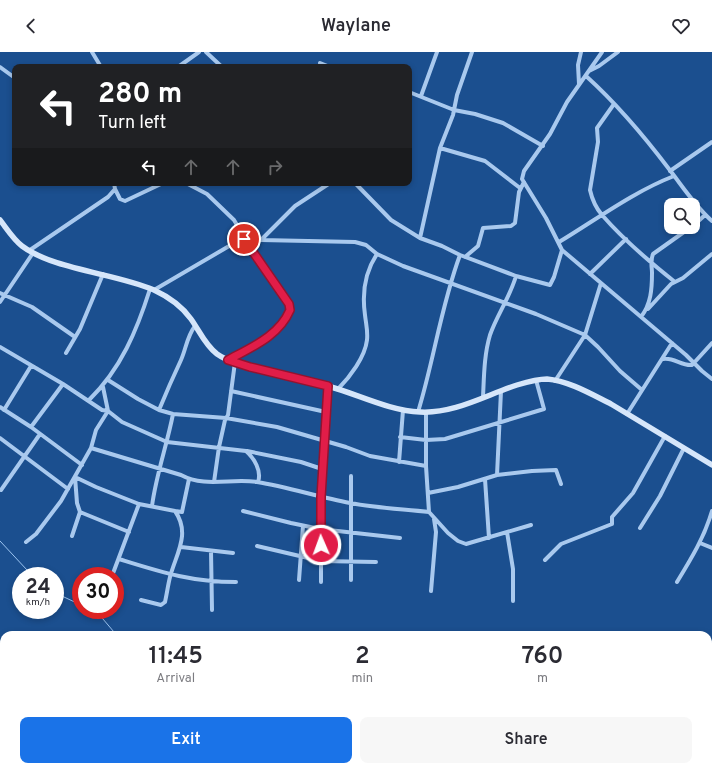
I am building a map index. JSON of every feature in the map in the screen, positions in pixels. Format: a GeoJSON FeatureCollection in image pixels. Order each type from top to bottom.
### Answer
{"type":"FeatureCollection","features":[{"type":"Feature","properties":{"kind":"street"},"geometry":{"type":"LineString","coordinates":[[92,52],[99,64]]}},
{"type":"Feature","properties":{"kind":"street"},"geometry":{"type":"LineString","coordinates":[[182,64],[199,52]]}},
{"type":"Feature","properties":{"kind":"street"},"geometry":{"type":"LineString","coordinates":[[206,52],[219,64]]}},
{"type":"Feature","properties":{"kind":"street"},"geometry":{"type":"LineString","coordinates":[[421,96],[437,52]]}},
{"type":"Feature","properties":{"kind":"street"},"geometry":{"type":"LineString","coordinates":[[420,238],[440,148],[454,110],[472,52]]}},
{"type":"Feature","properties":{"kind":"street"},"geometry":{"type":"LineString","coordinates":[[579,84],[578,65],[581,52]]}},
{"type":"Feature","properties":{"kind":"street"},"geometry":{"type":"LineString","coordinates":[[602,52],[579,84],[543,146],[524,171],[522,176],[524,182],[559,242],[562,250],[672,343],[704,374],[712,379]]}},
{"type":"Feature","properties":{"kind":"street"},"geometry":{"type":"LineString","coordinates":[[589,71],[606,62],[618,52]]}},
{"type":"Feature","properties":{"kind":"street"},"geometry":{"type":"LineString","coordinates":[[0,67],[12,76]]}},
{"type":"Feature","properties":{"kind":"street"},"geometry":{"type":"LineString","coordinates":[[586,76],[634,125],[674,176],[686,194],[712,221]]}},
{"type":"Feature","properties":{"kind":"street"},"geometry":{"type":"LineString","coordinates":[[412,93],[454,110],[475,114],[509,126],[543,146]]}},
{"type":"Feature","properties":{"kind":"street"},"geometry":{"type":"LineString","coordinates":[[614,104],[598,128],[598,142],[590,190],[601,214],[651,262],[675,282]]}},
{"type":"Feature","properties":{"kind":"street"},"geometry":{"type":"LineString","coordinates":[[670,171],[712,142]]}},
{"type":"Feature","properties":{"kind":"street"},"geometry":{"type":"LineString","coordinates":[[440,148],[485,161],[520,188]]}},
{"type":"Feature","properties":{"kind":"street"},"geometry":{"type":"LineString","coordinates":[[559,242],[601,214],[648,188],[674,176]]}},
{"type":"Feature","properties":{"kind":"street"},"geometry":{"type":"LineString","coordinates":[[465,257],[478,246],[483,228],[514,225],[520,188],[524,182]]}},
{"type":"Feature","properties":{"kind":"street"},"geometry":{"type":"LineString","coordinates":[[114,186],[120,199],[125,201],[157,186]]}},
{"type":"Feature","properties":{"kind":"street"},"geometry":{"type":"LineString","coordinates":[[192,186],[210,196],[239,226],[244,239],[289,304],[290,310],[285,320],[274,333],[228,360]]}},
{"type":"Feature","properties":{"kind":"street"},"geometry":{"type":"LineString","coordinates":[[261,240],[295,206],[325,186]]}},
{"type":"Feature","properties":{"kind":"street"},"geometry":{"type":"LineString","coordinates":[[358,186],[391,220],[420,238],[516,276],[550,285],[562,250]]}},
{"type":"Feature","properties":{"kind":"street"},"geometry":{"type":"LineString","coordinates":[[0,302],[32,251],[108,197],[115,189]]}},
{"type":"Feature","properties":{"kind":"street"},"geometry":{"type":"LineString","coordinates":[[700,219],[705,215]]}},
{"type":"Feature","properties":{"kind":"street"},"geometry":{"type":"LineString","coordinates":[[0,220],[14,238],[32,251],[65,264],[130,281],[152,290],[179,304],[211,348],[228,360],[328,386],[403,410],[418,412],[455,408],[500,391],[536,380],[545,379],[555,381],[593,395],[712,465]]}},
{"type":"Feature","properties":{"kind":"street"},"geometry":{"type":"LineString","coordinates":[[646,310],[651,292],[651,262],[654,252],[680,234]]}},
{"type":"Feature","properties":{"kind":"street"},"geometry":{"type":"LineString","coordinates":[[89,400],[103,387],[128,349],[152,290],[232,244],[244,239],[355,242],[366,245],[377,254],[450,283],[536,314],[585,335],[620,371],[642,390]]}},
{"type":"Feature","properties":{"kind":"street"},"geometry":{"type":"LineString","coordinates":[[590,274],[626,239]]}},
{"type":"Feature","properties":{"kind":"street"},"geometry":{"type":"LineString","coordinates":[[338,389],[351,374],[366,345],[368,332],[364,310],[365,289],[369,266],[377,254]]}},
{"type":"Feature","properties":{"kind":"street"},"geometry":{"type":"LineString","coordinates":[[641,317],[670,285],[687,275],[712,254]]}},
{"type":"Feature","properties":{"kind":"street"},"geometry":{"type":"LineString","coordinates":[[418,412],[428,378],[450,283],[460,255]]}},
{"type":"Feature","properties":{"kind":"street"},"geometry":{"type":"LineString","coordinates":[[66,353],[89,309],[102,274]]}},
{"type":"Feature","properties":{"kind":"street"},"geometry":{"type":"LineString","coordinates":[[483,397],[485,363],[490,337],[506,304],[516,276]]}},
{"type":"Feature","properties":{"kind":"street"},"geometry":{"type":"LineString","coordinates":[[555,381],[585,335],[601,283]]}},
{"type":"Feature","properties":{"kind":"street"},"geometry":{"type":"LineString","coordinates":[[0,293],[32,307],[75,337]]}},
{"type":"Feature","properties":{"kind":"street"},"geometry":{"type":"LineString","coordinates":[[159,410],[172,375],[181,360],[191,330],[195,326]]}},
{"type":"Feature","properties":{"kind":"street"},"geometry":{"type":"LineString","coordinates":[[627,414],[672,343]]}},
{"type":"Feature","properties":{"kind":"street"},"geometry":{"type":"LineString","coordinates":[[663,359],[670,358],[688,365],[695,364],[712,343]]}},
{"type":"Feature","properties":{"kind":"street"},"geometry":{"type":"LineString","coordinates":[[0,347],[89,400],[102,410],[108,411],[122,422],[167,442],[246,451],[301,462],[322,469]]}},
{"type":"Feature","properties":{"kind":"street"},"geometry":{"type":"LineString","coordinates":[[214,482],[219,447],[228,415],[235,362]]}},
{"type":"Feature","properties":{"kind":"street"},"geometry":{"type":"LineString","coordinates":[[30,366],[2,408],[31,427],[82,465]]}},
{"type":"Feature","properties":{"kind":"street"},"geometry":{"type":"LineString","coordinates":[[108,380],[131,395],[159,410],[173,414],[226,418],[277,427],[324,440],[370,456],[426,466]]}},
{"type":"Feature","properties":{"kind":"street"},"geometry":{"type":"LineString","coordinates":[[400,437],[426,440],[456,436],[544,409],[536,380]]}},
{"type":"Feature","properties":{"kind":"street"},"geometry":{"type":"LineString","coordinates":[[31,427],[63,384]]}},
{"type":"Feature","properties":{"kind":"street"},"geometry":{"type":"LineString","coordinates":[[321,582],[320,529],[322,469],[328,386]]}},
{"type":"Feature","properties":{"kind":"street"},"geometry":{"type":"LineString","coordinates":[[26,542],[46,522],[68,489],[91,448],[97,428],[108,411],[103,387]]}},
{"type":"Feature","properties":{"kind":"street"},"geometry":{"type":"LineString","coordinates":[[231,391],[326,412]]}},
{"type":"Feature","properties":{"kind":"street"},"geometry":{"type":"LineString","coordinates":[[497,475],[500,391]]}},
{"type":"Feature","properties":{"kind":"street"},"geometry":{"type":"LineString","coordinates":[[399,462],[403,410]]}},
{"type":"Feature","properties":{"kind":"street"},"geometry":{"type":"LineString","coordinates":[[426,412],[426,466],[429,512]]}},
{"type":"Feature","properties":{"kind":"street"},"geometry":{"type":"LineString","coordinates":[[152,506],[159,469],[173,414]]}},
{"type":"Feature","properties":{"kind":"street"},"geometry":{"type":"LineString","coordinates":[[1,490],[40,434]]}},
{"type":"Feature","properties":{"kind":"street"},"geometry":{"type":"LineString","coordinates":[[545,560],[561,544],[612,524],[612,517],[633,493],[665,436]]}},
{"type":"Feature","properties":{"kind":"street"},"geometry":{"type":"LineString","coordinates":[[0,438],[68,489]]}},
{"type":"Feature","properties":{"kind":"street"},"geometry":{"type":"LineString","coordinates":[[91,448],[189,479],[214,482],[242,480],[258,482],[351,503],[429,512],[443,528],[458,541],[464,544],[531,525]]}},
{"type":"Feature","properties":{"kind":"street"},"geometry":{"type":"LineString","coordinates":[[640,528],[660,496],[684,448]]}},
{"type":"Feature","properties":{"kind":"street"},"geometry":{"type":"LineString","coordinates":[[246,451],[253,460],[259,472],[258,482]]}},
{"type":"Feature","properties":{"kind":"street"},"geometry":{"type":"LineString","coordinates":[[428,493],[458,487],[497,475],[554,470],[557,472],[561,484]]}},
{"type":"Feature","properties":{"kind":"street"},"geometry":{"type":"LineString","coordinates":[[351,476],[351,580]]}},
{"type":"Feature","properties":{"kind":"street"},"geometry":{"type":"LineString","coordinates":[[75,477],[139,504],[182,512],[189,479]]}},
{"type":"Feature","properties":{"kind":"street"},"geometry":{"type":"LineString","coordinates":[[72,536],[80,512],[77,503],[75,477]]}},
{"type":"Feature","properties":{"kind":"street"},"geometry":{"type":"LineString","coordinates":[[485,479],[489,538]]}},
{"type":"Feature","properties":{"kind":"street"},"geometry":{"type":"LineString","coordinates":[[116,567],[139,504]]}},
{"type":"Feature","properties":{"kind":"street"},"geometry":{"type":"LineString","coordinates":[[141,600],[159,604],[164,603],[170,575],[181,547],[182,540],[181,519],[175,511]]}},
{"type":"Feature","properties":{"kind":"street"},"geometry":{"type":"LineString","coordinates":[[243,511],[320,529],[400,538]]}},
{"type":"Feature","properties":{"kind":"street"},"geometry":{"type":"LineString","coordinates":[[677,582],[706,531],[712,511]]}},
{"type":"Feature","properties":{"kind":"street"},"geometry":{"type":"LineString","coordinates":[[80,512],[129,532]]}},
{"type":"Feature","properties":{"kind":"street"},"geometry":{"type":"LineString","coordinates":[[431,591],[436,532],[434,516]]}},
{"type":"Feature","properties":{"kind":"street"},"geometry":{"type":"LineString","coordinates":[[299,580],[302,558],[303,526]]}},
{"type":"Feature","properties":{"kind":"street"},"geometry":{"type":"LineString","coordinates":[[507,532],[513,569],[513,601]]}},
{"type":"Feature","properties":{"kind":"street"},"geometry":{"type":"LineString","coordinates":[[700,543],[712,548]]}},
{"type":"Feature","properties":{"kind":"street"},"geometry":{"type":"LineString","coordinates":[[257,546],[302,558],[321,561],[376,562]]}},
{"type":"Feature","properties":{"kind":"street"},"geometry":{"type":"LineString","coordinates":[[181,547],[233,553]]}},
{"type":"Feature","properties":{"kind":"street"},"geometry":{"type":"LineString","coordinates":[[211,550],[212,610]]}},
{"type":"Feature","properties":{"kind":"street"},"geometry":{"type":"LineString","coordinates":[[119,558],[170,575],[211,582],[236,582]]}},
{"type":"Feature","properties":{"kind":"waterway"},"geometry":{"type":"LineString","coordinates":[[0,541],[24,567]]}},
{"type":"Feature","properties":{"kind":"waterway"},"geometry":{"type":"LineString","coordinates":[[64,597],[72,601]]}},
{"type":"Feature","properties":{"kind":"waterway"},"geometry":{"type":"LineString","coordinates":[[103,619],[113,631]]}},
{"type":"Feature","properties":{"kind":"route"},"geometry":{"type":"LineString","coordinates":[[244,239],[289,304],[290,312],[277,331],[271,336],[228,360],[250,367],[328,386],[321,497],[321,545]]}}]}
